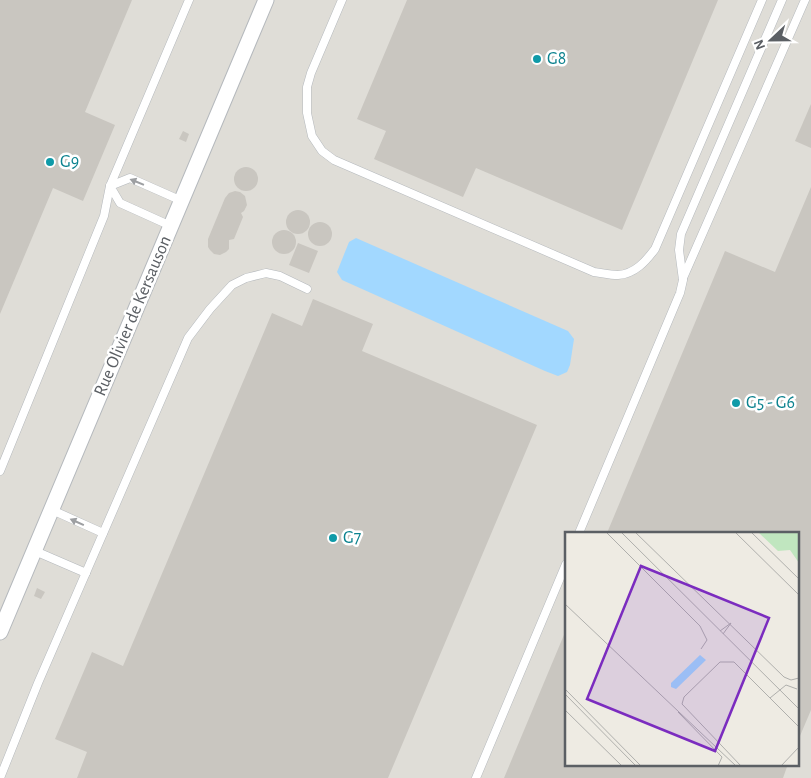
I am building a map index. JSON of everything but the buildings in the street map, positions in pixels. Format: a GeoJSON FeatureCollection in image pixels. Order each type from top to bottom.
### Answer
{"type":"FeatureCollection","features":[{"type":"Feature","properties":{"kind":"street","name":"Rue Olivier de Kersauson"},"geometry":{"type":"LineString","coordinates":[[0,632],[266,0]]}},
{"type":"Feature","properties":{"kind":"lane"},"geometry":{"type":"LineString","coordinates":[[0,471],[104,216],[110,186],[189,0]]}},
{"type":"Feature","properties":{"kind":"lane"},"geometry":{"type":"LineString","coordinates":[[342,0],[307,87],[308,121],[312,136],[322,150],[334,160],[594,272],[618,275],[634,270],[645,263],[655,249],[762,0]]}},
{"type":"Feature","properties":{"kind":"lane"},"geometry":{"type":"LineString","coordinates":[[683,280],[679,250],[681,234],[782,0]]}},
{"type":"Feature","properties":{"kind":"lane"},"geometry":{"type":"LineString","coordinates":[[579,532],[680,293],[683,280],[806,0]]}},
{"type":"Feature","properties":{"kind":"lane"},"geometry":{"type":"LineString","coordinates":[[110,186],[130,178],[182,201]]}},
{"type":"Feature","properties":{"kind":"lane"},"geometry":{"type":"LineString","coordinates":[[110,186],[120,202],[171,226]]}},
{"type":"Feature","properties":{"kind":"lane"},"geometry":{"type":"LineString","coordinates":[[0,778],[38,683],[188,338],[210,308],[232,285],[246,278],[266,272],[280,276],[307,289]]}},
{"type":"Feature","properties":{"kind":"lane"},"geometry":{"type":"LineString","coordinates":[[52,510],[103,533]]}},
{"type":"Feature","properties":{"kind":"lane"},"geometry":{"type":"LineString","coordinates":[[34,551],[86,573]]}},
{"type":"Feature","properties":{"kind":"lane"},"geometry":{"type":"LineString","coordinates":[[476,778],[565,566]]}},
{"type":"Feature","properties":{"kind":"shaded area"},"geometry":{"type":"Polygon","coordinates":[[[0,0],[811,0],[811,778],[0,778],[0,0]]]}},
{"type":"Feature","properties":{"kind":"water"},"geometry":{"type":"Polygon","coordinates":[[[356,238],[568,331],[574,339],[567,372],[558,376],[545,371],[342,280],[337,272],[349,242],[356,238]]]}},
{"type":"Feature","properties":{"kind":"place","name":"G8"},"geometry":{"type":"Point","coordinates":[537,59]}},
{"type":"Feature","properties":{"kind":"place","name":"G9"},"geometry":{"type":"Point","coordinates":[50,162]}},
{"type":"Feature","properties":{"kind":"place","name":"G5 - G6"},"geometry":{"type":"Point","coordinates":[736,403]}},
{"type":"Feature","properties":{"kind":"place","name":"G7"},"geometry":{"type":"Point","coordinates":[333,538]}}]}
